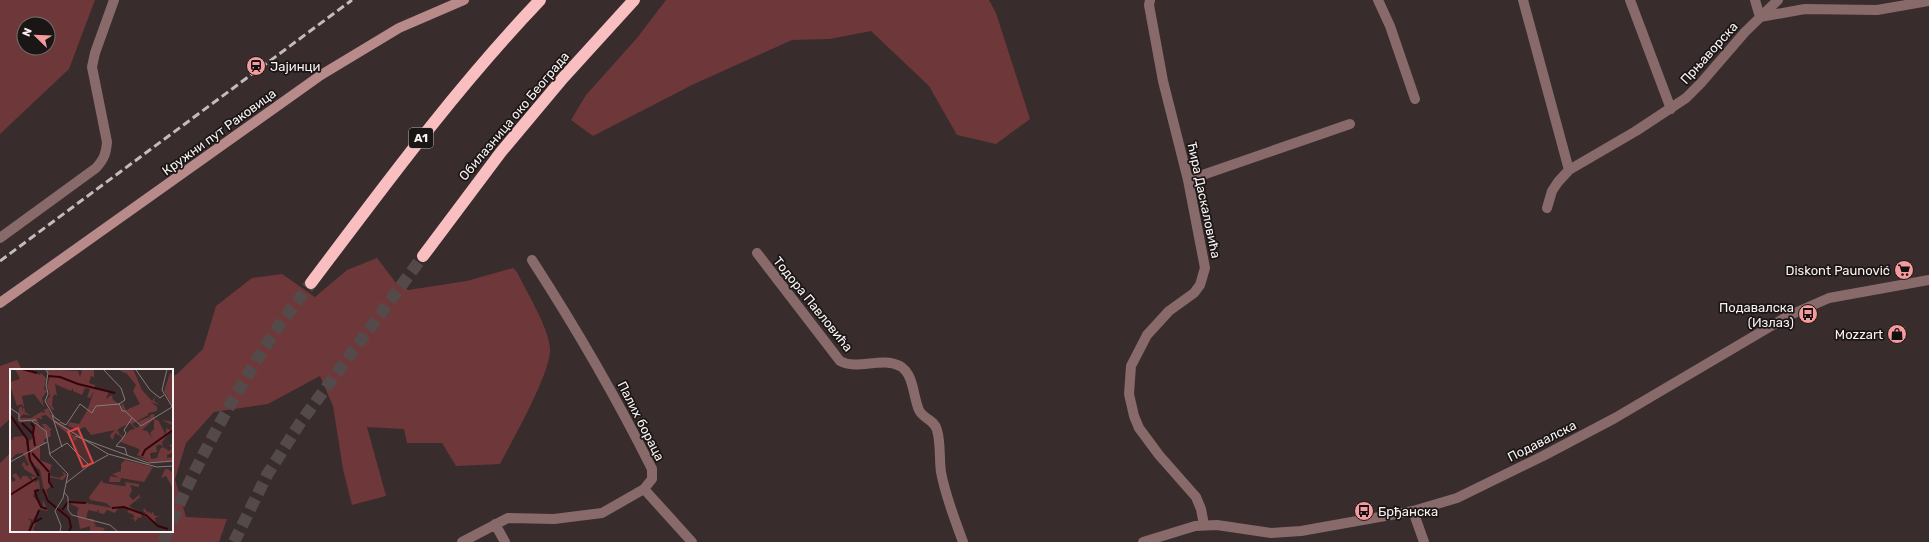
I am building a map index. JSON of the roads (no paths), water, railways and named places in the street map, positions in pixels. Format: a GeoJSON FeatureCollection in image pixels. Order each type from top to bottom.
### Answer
{"type":"FeatureCollection","features":[{"type":"Feature","properties":{"kind":"highway","name":"A1"},"geometry":{"type":"LineString","coordinates":[[311,283],[445,108],[507,35],[540,0]]}},
{"type":"Feature","properties":{"kind":"highway","name":"Обилазница око Београда"},"geometry":{"type":"LineString","coordinates":[[422,256],[501,152],[563,78],[634,0]]}},
{"type":"Feature","properties":{"kind":"main road","name":"Кружни пут Раковица"},"geometry":{"type":"LineString","coordinates":[[0,303],[321,75],[399,28],[464,0]]}},
{"type":"Feature","properties":{"kind":"street"},"geometry":{"type":"LineString","coordinates":[[0,238],[96,168],[103,160],[106,153],[107,142],[92,66],[95,53],[114,0]]}},
{"type":"Feature","properties":{"kind":"street","name":"Ћира Даскаловића"},"geometry":{"type":"LineString","coordinates":[[1150,0],[1149,5],[1163,81],[1188,180],[1205,268],[1200,286],[1194,293],[1165,315],[1147,335],[1131,366],[1128,386],[1130,403],[1139,428],[1159,455],[1196,496],[1201,509],[1204,525]]}},
{"type":"Feature","properties":{"kind":"street"},"geometry":{"type":"LineString","coordinates":[[1378,0],[1390,26],[1415,99]]}},
{"type":"Feature","properties":{"kind":"street"},"geometry":{"type":"LineString","coordinates":[[1523,0],[1569,170]]}},
{"type":"Feature","properties":{"kind":"street"},"geometry":{"type":"LineString","coordinates":[[1630,0],[1671,109]]}},
{"type":"Feature","properties":{"kind":"street"},"geometry":{"type":"LineString","coordinates":[[1756,0],[1760,17],[1805,9],[1877,10],[1929,1]]}},
{"type":"Feature","properties":{"kind":"street","name":"Прњаворска"},"geometry":{"type":"LineString","coordinates":[[1547,208],[1555,186],[1569,170],[1671,109],[1701,83],[1760,17],[1778,0]]}},
{"type":"Feature","properties":{"kind":"street"},"geometry":{"type":"LineString","coordinates":[[1188,180],[1350,124]]}},
{"type":"Feature","properties":{"kind":"street","name":"Тодора Павловића"},"geometry":{"type":"LineString","coordinates":[[757,253],[840,361],[852,364],[889,363],[901,367],[905,371],[912,387],[919,411],[934,423],[937,429],[941,472],[963,542]]}},
{"type":"Feature","properties":{"kind":"street","name":"Палих бораца"},"geometry":{"type":"LineString","coordinates":[[532,260],[590,352],[624,412],[652,469],[652,479],[644,489]]}},
{"type":"Feature","properties":{"kind":"street","name":"Подавалска"},"geometry":{"type":"LineString","coordinates":[[1143,542],[1180,530],[1204,525],[1256,532],[1279,533],[1413,511],[1457,498],[1543,456],[1615,418],[1788,316],[1813,305],[1845,294],[1929,280]]}},
{"type":"Feature","properties":{"kind":"street"},"geometry":{"type":"LineString","coordinates":[[462,542],[508,518],[554,519],[602,513],[644,489],[692,542]]}},
{"type":"Feature","properties":{"kind":"street"},"geometry":{"type":"LineString","coordinates":[[1413,511],[1424,542]]}},
{"type":"Feature","properties":{"kind":"street"},"geometry":{"type":"LineString","coordinates":[[495,524],[505,542]]}},
{"type":"Feature","properties":{"kind":"tunnel"},"geometry":{"type":"LineString","coordinates":[[234,542],[267,475],[300,423],[423,256]]}},
{"type":"Feature","properties":{"kind":"tunnel"},"geometry":{"type":"LineString","coordinates":[[173,519],[204,453],[240,388],[271,337],[311,283]]}},
{"type":"Feature","properties":{"kind":"tunnel"},"geometry":{"type":"LineString","coordinates":[[163,542],[168,532]]}},
{"type":"Feature","properties":{"kind":"railway"},"geometry":{"type":"LineString","coordinates":[[0,261],[352,0]]}},
{"type":"Feature","properties":{"kind":"place","name":"Јајинци"},"geometry":{"type":"Point","coordinates":[256,66]}},
{"type":"Feature","properties":{"kind":"place","name":"Diskont Paunović"},"geometry":{"type":"Point","coordinates":[1904,270]}},
{"type":"Feature","properties":{"kind":"place","name":"Подавалска (Излаз)"},"geometry":{"type":"Point","coordinates":[1808,314]}},
{"type":"Feature","properties":{"kind":"place","name":"Mozzart"},"geometry":{"type":"Point","coordinates":[1897,334]}},
{"type":"Feature","properties":{"kind":"place","name":"Брђанска"},"geometry":{"type":"Point","coordinates":[1364,511]}}]}
